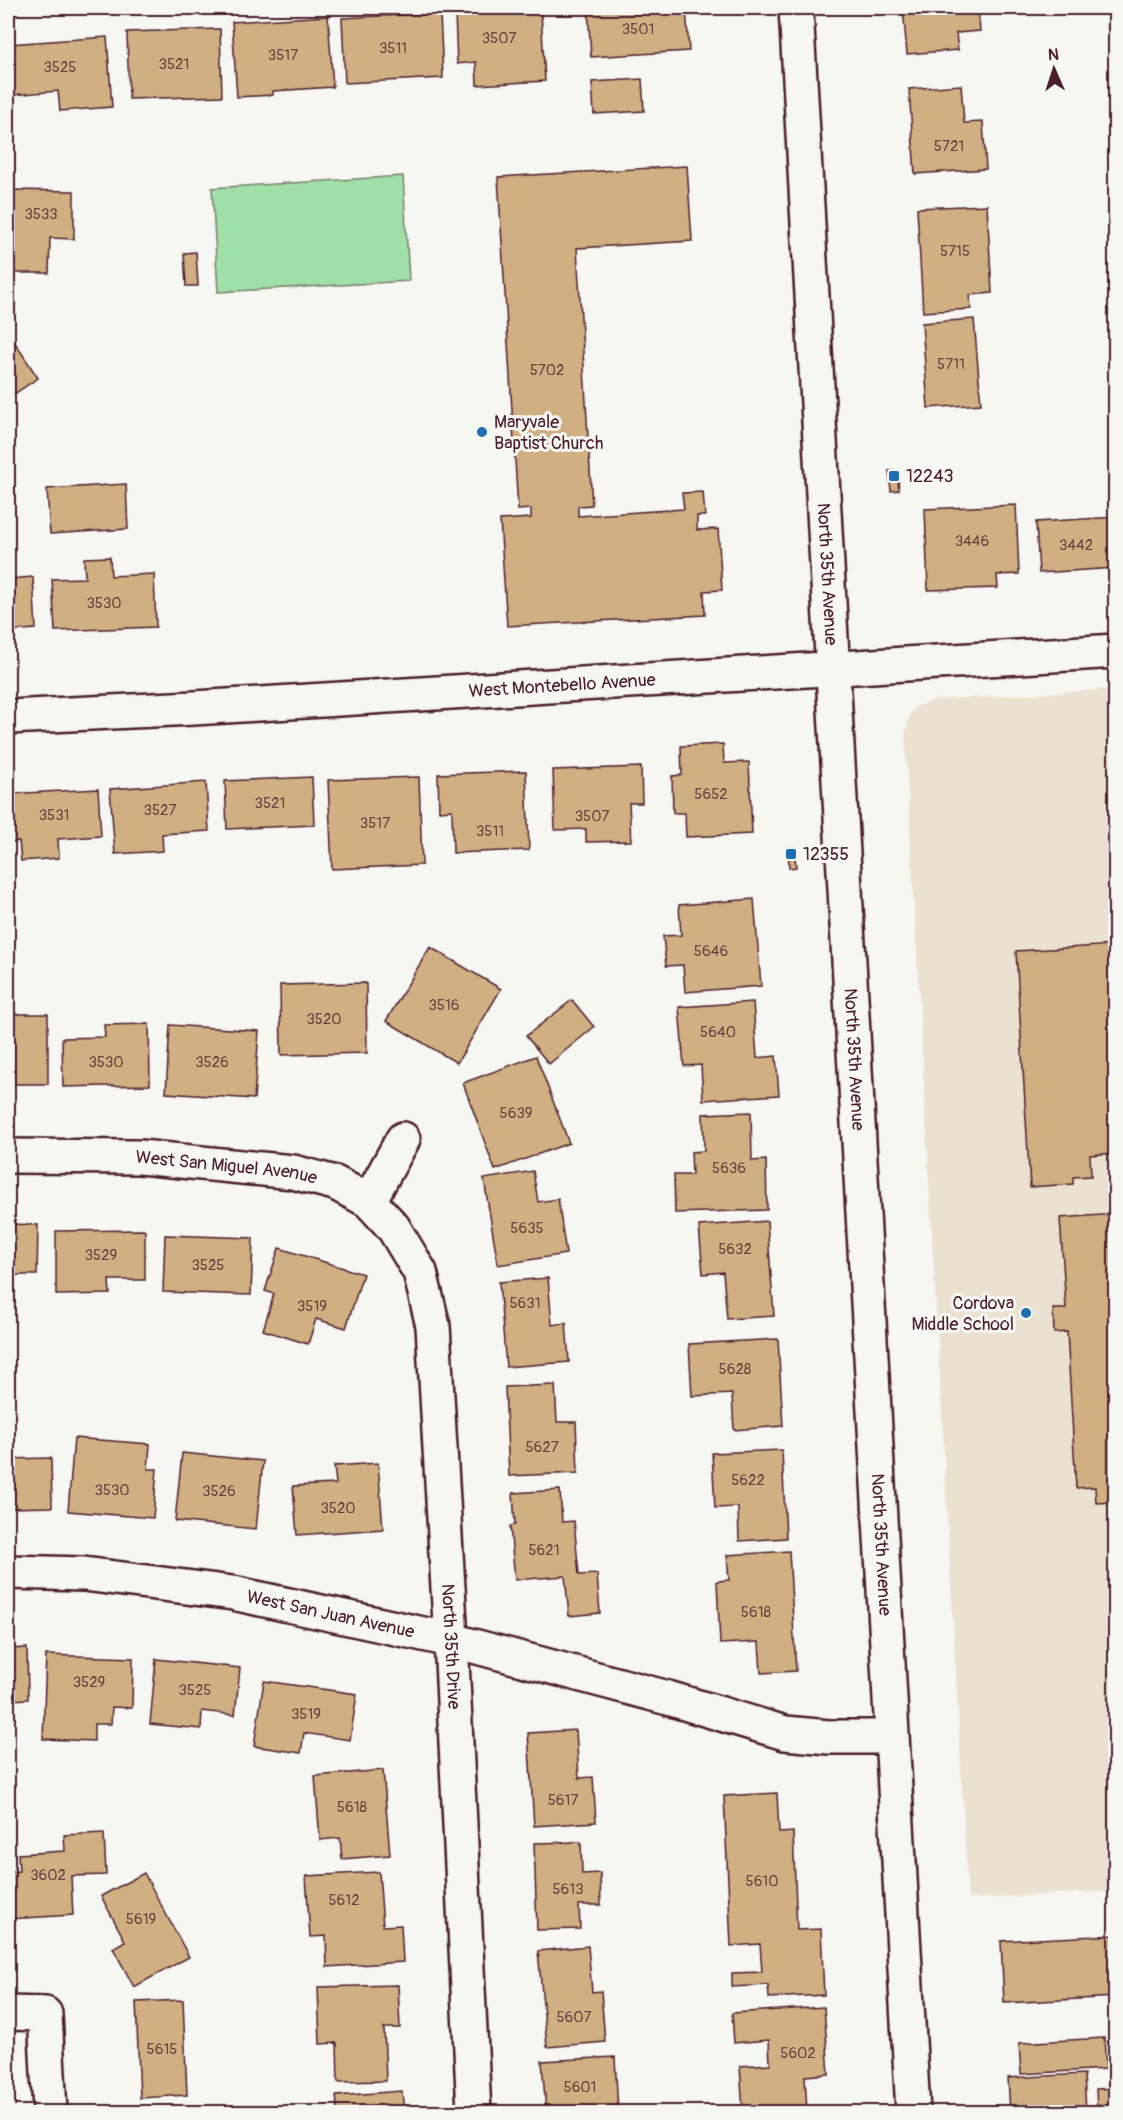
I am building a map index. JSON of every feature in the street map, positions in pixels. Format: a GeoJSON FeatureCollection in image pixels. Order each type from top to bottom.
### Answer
{"type":"FeatureCollection","features":[{"type":"Feature","properties":{"kind":"street","name":"North 35th Avenue"},"geometry":{"type":"LineString","coordinates":[[796,8],[913,2112]]}},
{"type":"Feature","properties":{"kind":"street","name":"West Montebello Avenue"},"geometry":{"type":"LineString","coordinates":[[8,717],[1116,651]]}},
{"type":"Feature","properties":{"kind":"street"},"geometry":{"type":"LineString","coordinates":[[369,1201],[403,1139]]}},
{"type":"Feature","properties":{"kind":"street","name":"West San Miguel Avenue"},"geometry":{"type":"LineString","coordinates":[[8,1156],[140,1157],[293,1172],[335,1183],[369,1201]]}},
{"type":"Feature","properties":{"kind":"street","name":"North 35th Drive"},"geometry":{"type":"LineString","coordinates":[[369,1201],[393,1227],[420,1272],[433,1326],[474,2112]]}},
{"type":"Feature","properties":{"kind":"street","name":"West San Juan Avenue"},"geometry":{"type":"LineString","coordinates":[[8,1572],[84,1574],[233,1593],[451,1641],[668,1698],[784,1732],[829,1737],[891,1737]]}},
{"type":"Feature","properties":{"kind":"street"},"geometry":{"type":"LineString","coordinates":[[8,2013],[45,2014],[50,2112]]}},
{"type":"Feature","properties":{"kind":"shaded area","name":"Cordova Middle School"},"geometry":{"type":"Polygon","coordinates":[[[1115,689],[1115,1891],[968,1899],[905,735],[909,718],[915,707],[934,700],[1115,689]]]}},
{"type":"Feature","properties":{"kind":"green space"},"geometry":{"type":"Polygon","coordinates":[[[403,176],[409,281],[218,292],[212,188],[403,176]]]}},
{"type":"Feature","properties":{"kind":"building"},"geometry":{"type":"Polygon","coordinates":[[[552,8],[552,12],[541,12],[545,81],[477,85],[476,62],[457,64],[455,14],[552,8]]]}},
{"type":"Feature","properties":{"kind":"building"},"geometry":{"type":"Polygon","coordinates":[[[588,8],[686,8],[689,51],[591,57],[588,8]]]}},
{"type":"Feature","properties":{"kind":"building"},"geometry":{"type":"Polygon","coordinates":[[[903,8],[978,8],[980,31],[956,33],[958,50],[907,54],[903,8]]]}},
{"type":"Feature","properties":{"kind":"building"},"geometry":{"type":"Polygon","coordinates":[[[440,13],[443,78],[345,83],[342,18],[440,13]]]}},
{"type":"Feature","properties":{"kind":"building"},"geometry":{"type":"Polygon","coordinates":[[[328,16],[333,87],[273,91],[273,95],[237,97],[232,22],[328,16]]]}},
{"type":"Feature","properties":{"kind":"building"},"geometry":{"type":"Polygon","coordinates":[[[220,29],[222,96],[129,99],[127,32],[220,29]]]}},
{"type":"Feature","properties":{"kind":"building"},"geometry":{"type":"Polygon","coordinates":[[[107,37],[112,107],[60,111],[58,91],[12,95],[9,44],[107,37]]]}},
{"type":"Feature","properties":{"kind":"building"},"geometry":{"type":"Polygon","coordinates":[[[642,79],[644,111],[594,114],[592,82],[642,79]]]}},
{"type":"Feature","properties":{"kind":"building"},"geometry":{"type":"Polygon","coordinates":[[[961,85],[964,123],[983,122],[986,169],[915,174],[909,89],[961,85]]]}},
{"type":"Feature","properties":{"kind":"building"},"geometry":{"type":"Polygon","coordinates":[[[687,166],[692,241],[577,248],[592,505],[578,506],[578,516],[684,509],[682,493],[703,492],[705,516],[697,516],[697,530],[718,529],[722,590],[704,591],[705,615],[507,626],[500,520],[531,518],[531,509],[518,510],[498,177],[687,166]]]}},
{"type":"Feature","properties":{"kind":"building"},"geometry":{"type":"Polygon","coordinates":[[[8,190],[74,191],[74,239],[50,238],[49,273],[8,273],[8,190]]]}},
{"type":"Feature","properties":{"kind":"building"},"geometry":{"type":"Polygon","coordinates":[[[987,205],[992,293],[970,295],[971,309],[923,312],[917,208],[987,205]]]}},
{"type":"Feature","properties":{"kind":"building"},"geometry":{"type":"Polygon","coordinates":[[[196,252],[198,286],[186,286],[184,253],[196,252]]]}},
{"type":"Feature","properties":{"kind":"building"},"geometry":{"type":"Polygon","coordinates":[[[974,319],[981,404],[928,408],[922,323],[974,319]]]}},
{"type":"Feature","properties":{"kind":"building"},"geometry":{"type":"Polygon","coordinates":[[[8,332],[38,378],[8,398],[8,332]]]}},
{"type":"Feature","properties":{"kind":"building"},"geometry":{"type":"Polygon","coordinates":[[[889,471],[897,471],[899,490],[891,491],[889,471]]]}},
{"type":"Feature","properties":{"kind":"building"},"geometry":{"type":"Polygon","coordinates":[[[126,484],[128,529],[50,534],[47,489],[126,484]]]}},
{"type":"Feature","properties":{"kind":"building"},"geometry":{"type":"Polygon","coordinates":[[[1016,505],[1019,574],[997,575],[998,588],[928,590],[925,509],[1016,505]]]}},
{"type":"Feature","properties":{"kind":"building"},"geometry":{"type":"Polygon","coordinates":[[[1116,517],[1116,568],[1039,573],[1036,522],[1116,517]]]}},
{"type":"Feature","properties":{"kind":"building"},"geometry":{"type":"Polygon","coordinates":[[[110,557],[111,576],[154,574],[156,627],[55,631],[52,579],[85,578],[84,558],[110,557]]]}},
{"type":"Feature","properties":{"kind":"building"},"geometry":{"type":"Polygon","coordinates":[[[33,577],[36,629],[8,631],[8,579],[33,577]]]}},
{"type":"Feature","properties":{"kind":"building"},"geometry":{"type":"Polygon","coordinates":[[[723,744],[724,763],[749,762],[752,834],[686,837],[685,813],[673,813],[672,776],[682,775],[681,746],[723,744]]]}},
{"type":"Feature","properties":{"kind":"building"},"geometry":{"type":"Polygon","coordinates":[[[641,767],[642,803],[629,803],[631,841],[586,842],[586,829],[555,830],[553,770],[641,767]]]}},
{"type":"Feature","properties":{"kind":"building"},"geometry":{"type":"Polygon","coordinates":[[[526,771],[529,850],[453,853],[452,810],[439,811],[438,774],[526,771]]]}},
{"type":"Feature","properties":{"kind":"building"},"geometry":{"type":"Polygon","coordinates":[[[312,777],[314,825],[227,829],[225,781],[312,777]]]}},
{"type":"Feature","properties":{"kind":"building"},"geometry":{"type":"Polygon","coordinates":[[[419,777],[422,865],[332,869],[328,780],[419,777]]]}},
{"type":"Feature","properties":{"kind":"building"},"geometry":{"type":"Polygon","coordinates":[[[206,782],[209,831],[162,834],[163,851],[115,854],[110,789],[206,782]]]}},
{"type":"Feature","properties":{"kind":"building"},"geometry":{"type":"Polygon","coordinates":[[[98,789],[101,836],[58,839],[59,858],[21,861],[19,841],[8,843],[8,794],[98,789]]]}},
{"type":"Feature","properties":{"kind":"building"},"geometry":{"type":"Polygon","coordinates":[[[794,847],[796,867],[789,868],[788,848],[794,847]]]}},
{"type":"Feature","properties":{"kind":"building"},"geometry":{"type":"Polygon","coordinates":[[[754,899],[761,986],[685,992],[683,965],[666,966],[663,936],[681,935],[679,905],[754,899]]]}},
{"type":"Feature","properties":{"kind":"building"},"geometry":{"type":"Polygon","coordinates":[[[1116,945],[1116,1153],[1090,1155],[1091,1176],[1073,1177],[1073,1184],[1030,1187],[1016,951],[1116,945]]]}},
{"type":"Feature","properties":{"kind":"building"},"geometry":{"type":"Polygon","coordinates":[[[430,947],[501,989],[457,1063],[386,1021],[430,947]]]}},
{"type":"Feature","properties":{"kind":"building"},"geometry":{"type":"Polygon","coordinates":[[[366,983],[367,1053],[281,1055],[280,985],[366,983]]]}},
{"type":"Feature","properties":{"kind":"building"},"geometry":{"type":"Polygon","coordinates":[[[572,1000],[594,1027],[549,1064],[526,1036],[572,1000]]]}},
{"type":"Feature","properties":{"kind":"building"},"geometry":{"type":"Polygon","coordinates":[[[753,1002],[757,1058],[776,1056],[779,1095],[703,1100],[701,1065],[684,1066],[679,1007],[753,1002]]]}},
{"type":"Feature","properties":{"kind":"building"},"geometry":{"type":"Polygon","coordinates":[[[8,1014],[48,1014],[48,1084],[8,1084],[8,1014]]]}},
{"type":"Feature","properties":{"kind":"building"},"geometry":{"type":"Polygon","coordinates":[[[149,1024],[150,1085],[63,1087],[62,1038],[105,1037],[104,1025],[149,1024]]]}},
{"type":"Feature","properties":{"kind":"building"},"geometry":{"type":"Polygon","coordinates":[[[170,1025],[259,1031],[254,1099],[166,1093],[170,1025]]]}},
{"type":"Feature","properties":{"kind":"building"},"geometry":{"type":"Polygon","coordinates":[[[536,1056],[569,1143],[495,1170],[463,1083],[536,1056]]]}},
{"type":"Feature","properties":{"kind":"building"},"geometry":{"type":"Polygon","coordinates":[[[751,1112],[752,1161],[766,1160],[767,1210],[675,1213],[674,1175],[692,1175],[691,1152],[704,1151],[703,1114],[751,1112]]]}},
{"type":"Feature","properties":{"kind":"building"},"geometry":{"type":"Polygon","coordinates":[[[533,1171],[538,1202],[558,1199],[566,1254],[498,1265],[484,1179],[533,1171]]]}},
{"type":"Feature","properties":{"kind":"building"},"geometry":{"type":"Polygon","coordinates":[[[1116,1214],[1116,1502],[1096,1503],[1095,1487],[1076,1488],[1067,1332],[1054,1333],[1053,1309],[1066,1309],[1060,1218],[1116,1214]]]}},
{"type":"Feature","properties":{"kind":"building"},"geometry":{"type":"Polygon","coordinates":[[[767,1221],[774,1316],[727,1319],[723,1272],[703,1274],[699,1226],[767,1221]]]}},
{"type":"Feature","properties":{"kind":"building"},"geometry":{"type":"Polygon","coordinates":[[[8,1224],[38,1225],[37,1275],[8,1275],[8,1224]]]}},
{"type":"Feature","properties":{"kind":"building"},"geometry":{"type":"Polygon","coordinates":[[[145,1230],[145,1280],[109,1280],[110,1294],[56,1295],[56,1231],[145,1230]]]}},
{"type":"Feature","properties":{"kind":"building"},"geometry":{"type":"Polygon","coordinates":[[[165,1235],[253,1238],[251,1295],[163,1292],[165,1235]]]}},
{"type":"Feature","properties":{"kind":"building"},"geometry":{"type":"Polygon","coordinates":[[[279,1248],[363,1274],[346,1328],[316,1319],[308,1344],[263,1330],[274,1294],[265,1291],[279,1248]]]}},
{"type":"Feature","properties":{"kind":"building"},"geometry":{"type":"Polygon","coordinates":[[[548,1278],[552,1325],[566,1323],[569,1362],[506,1367],[499,1282],[548,1278]]]}},
{"type":"Feature","properties":{"kind":"building"},"geometry":{"type":"Polygon","coordinates":[[[778,1339],[783,1426],[734,1430],[732,1394],[692,1396],[689,1344],[778,1339]]]}},
{"type":"Feature","properties":{"kind":"building"},"geometry":{"type":"Polygon","coordinates":[[[555,1385],[557,1422],[576,1422],[578,1473],[509,1476],[505,1387],[555,1385]]]}},
{"type":"Feature","properties":{"kind":"building"},"geometry":{"type":"Polygon","coordinates":[[[74,1438],[150,1444],[148,1469],[157,1469],[153,1518],[68,1511],[74,1438]]]}},
{"type":"Feature","properties":{"kind":"building"},"geometry":{"type":"Polygon","coordinates":[[[782,1450],[786,1538],[739,1541],[738,1507],[715,1508],[712,1453],[782,1450]]]}},
{"type":"Feature","properties":{"kind":"building"},"geometry":{"type":"Polygon","coordinates":[[[182,1453],[263,1461],[256,1529],[175,1521],[182,1453]]]}},
{"type":"Feature","properties":{"kind":"building"},"geometry":{"type":"Polygon","coordinates":[[[51,1458],[52,1507],[8,1508],[8,1459],[51,1458]]]}},
{"type":"Feature","properties":{"kind":"building"},"geometry":{"type":"Polygon","coordinates":[[[378,1463],[383,1529],[297,1535],[293,1486],[336,1484],[334,1466],[378,1463]]]}},
{"type":"Feature","properties":{"kind":"building"},"geometry":{"type":"Polygon","coordinates":[[[560,1490],[562,1522],[574,1521],[579,1575],[597,1574],[600,1613],[569,1616],[565,1576],[515,1580],[510,1526],[515,1525],[513,1493],[560,1490]]]}},
{"type":"Feature","properties":{"kind":"building"},"geometry":{"type":"Polygon","coordinates":[[[789,1551],[796,1671],[761,1673],[759,1642],[720,1644],[717,1581],[729,1580],[727,1555],[789,1551]]]}},
{"type":"Feature","properties":{"kind":"building"},"geometry":{"type":"Polygon","coordinates":[[[27,1648],[28,1699],[8,1700],[8,1649],[27,1648]]]}},
{"type":"Feature","properties":{"kind":"building"},"geometry":{"type":"Polygon","coordinates":[[[46,1655],[133,1658],[132,1708],[112,1707],[111,1724],[94,1724],[94,1741],[43,1739],[46,1655]]]}},
{"type":"Feature","properties":{"kind":"building"},"geometry":{"type":"Polygon","coordinates":[[[156,1659],[240,1668],[235,1715],[202,1711],[201,1729],[150,1724],[156,1659]]]}},
{"type":"Feature","properties":{"kind":"building"},"geometry":{"type":"Polygon","coordinates":[[[264,1681],[357,1694],[350,1740],[304,1733],[301,1753],[254,1746],[264,1681]]]}},
{"type":"Feature","properties":{"kind":"building"},"geometry":{"type":"Polygon","coordinates":[[[576,1730],[579,1778],[593,1777],[596,1822],[534,1826],[528,1733],[576,1730]]]}},
{"type":"Feature","properties":{"kind":"building"},"geometry":{"type":"Polygon","coordinates":[[[383,1770],[390,1855],[342,1859],[340,1838],[320,1840],[315,1776],[383,1770]]]}},
{"type":"Feature","properties":{"kind":"building"},"geometry":{"type":"Polygon","coordinates":[[[777,1793],[779,1833],[793,1832],[797,1930],[821,1929],[824,1995],[769,1998],[768,1985],[732,1987],[732,1973],[762,1972],[760,1944],[731,1946],[724,1796],[777,1793]]]}},
{"type":"Feature","properties":{"kind":"building"},"geometry":{"type":"Polygon","coordinates":[[[104,1833],[106,1875],[71,1876],[73,1915],[8,1919],[8,1872],[19,1871],[18,1854],[65,1851],[64,1835],[104,1833]]]}},
{"type":"Feature","properties":{"kind":"building"},"geometry":{"type":"Polygon","coordinates":[[[581,1842],[582,1874],[600,1873],[601,1905],[579,1905],[580,1929],[537,1930],[534,1843],[581,1842]]]}},
{"type":"Feature","properties":{"kind":"building"},"geometry":{"type":"Polygon","coordinates":[[[379,1872],[383,1926],[401,1925],[403,1962],[327,1967],[326,1936],[310,1937],[306,1876],[379,1872]]]}},
{"type":"Feature","properties":{"kind":"building"},"geometry":{"type":"Polygon","coordinates":[[[144,1873],[189,1957],[134,1987],[113,1948],[125,1941],[101,1896],[144,1873]]]}},
{"type":"Feature","properties":{"kind":"building"},"geometry":{"type":"Polygon","coordinates":[[[1116,1935],[1116,1997],[1004,2003],[1001,1941],[1116,1935]]]}},
{"type":"Feature","properties":{"kind":"building"},"geometry":{"type":"Polygon","coordinates":[[[588,1946],[592,1992],[601,1991],[605,2042],[547,2047],[538,1951],[588,1946]]]}},
{"type":"Feature","properties":{"kind":"building"},"geometry":{"type":"Polygon","coordinates":[[[398,1985],[400,2028],[384,2028],[386,2081],[338,2082],[337,2043],[320,2044],[318,1987],[398,1985]]]}},
{"type":"Feature","properties":{"kind":"building"},"geometry":{"type":"Polygon","coordinates":[[[183,2000],[187,2095],[140,2098],[136,2002],[183,2000]]]}},
{"type":"Feature","properties":{"kind":"building"},"geometry":{"type":"Polygon","coordinates":[[[824,2007],[829,2074],[805,2076],[807,2112],[743,2112],[740,2066],[770,2064],[769,2040],[734,2043],[732,2013],[824,2007]]]}},
{"type":"Feature","properties":{"kind":"building"},"geometry":{"type":"Polygon","coordinates":[[[1104,2038],[1106,2069],[1021,2074],[1019,2043],[1104,2038]]]}},
{"type":"Feature","properties":{"kind":"building"},"geometry":{"type":"Polygon","coordinates":[[[615,2057],[618,2112],[546,2112],[542,2061],[615,2057]]]}},
{"type":"Feature","properties":{"kind":"building"},"geometry":{"type":"Polygon","coordinates":[[[1084,2074],[1086,2112],[1010,2112],[1008,2078],[1084,2074]]]}},
{"type":"Feature","properties":{"kind":"building"},"geometry":{"type":"Polygon","coordinates":[[[1116,2088],[1116,2112],[1097,2112],[1096,2089],[1116,2088]]]}},
{"type":"Feature","properties":{"kind":"building"},"geometry":{"type":"Polygon","coordinates":[[[402,2091],[404,2112],[338,2112],[336,2096],[402,2091]]]}},
{"type":"Feature","properties":{"kind":"place","name":"Maryvale Baptist Church"},"geometry":{"type":"Point","coordinates":[482,432]}},
{"type":"Feature","properties":{"kind":"place","name":"12243"},"geometry":{"type":"Point","coordinates":[894,476]}},
{"type":"Feature","properties":{"kind":"place","name":"12355"},"geometry":{"type":"Point","coordinates":[791,854]}},
{"type":"Feature","properties":{"kind":"place","name":"Cordova Middle School"},"geometry":{"type":"Point","coordinates":[1026,1313]}}]}
